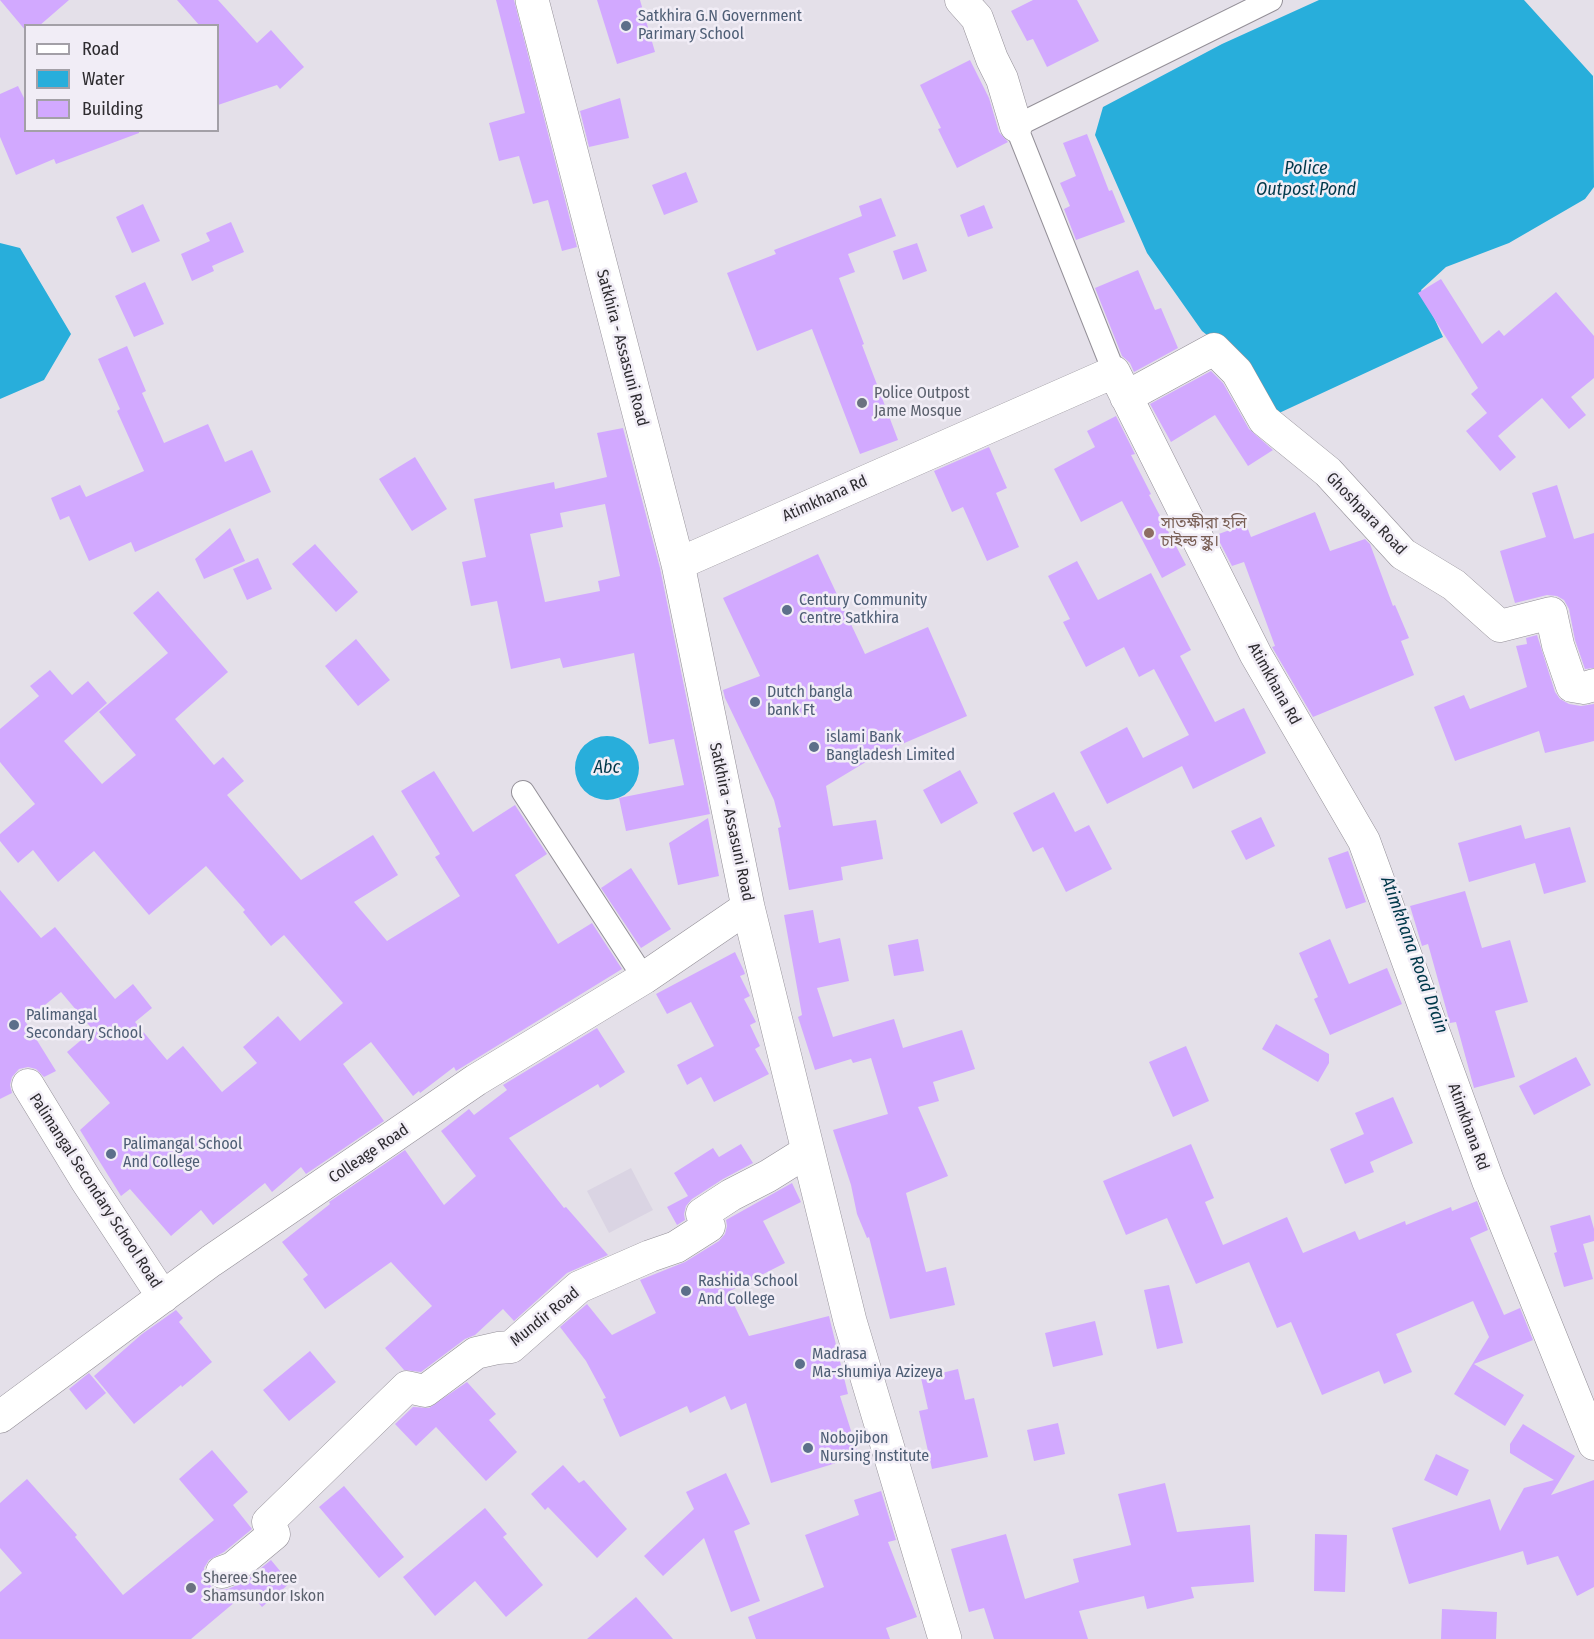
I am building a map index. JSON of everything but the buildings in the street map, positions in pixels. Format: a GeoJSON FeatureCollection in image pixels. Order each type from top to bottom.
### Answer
{"type":"FeatureCollection","features":[{"type":"Feature","properties":{"kind":"main road","name":"Satkhira - Assasuni Road"},"geometry":{"type":"LineString","coordinates":[[532,0],[678,564],[748,907],[850,1321],[945,1639]]}},
{"type":"Feature","properties":{"kind":"street"},"geometry":{"type":"LineString","coordinates":[[1016,126],[1271,0]]}},
{"type":"Feature","properties":{"kind":"street"},"geometry":{"type":"LineString","coordinates":[[969,9],[1002,79],[1016,126],[1120,384]]}},
{"type":"Feature","properties":{"kind":"street","name":"Ghoshpara Road"},"geometry":{"type":"LineString","coordinates":[[1120,384],[1214,349],[1237,372],[1264,420],[1328,472],[1403,554],[1454,585],[1500,626],[1551,613],[1558,645],[1572,686],[1584,688],[1594,685]]}},
{"type":"Feature","properties":{"kind":"street","name":"Atimkhana Rd"},"geometry":{"type":"LineString","coordinates":[[678,564],[1120,384],[1256,655],[1364,841],[1488,1181],[1594,1444]]}},
{"type":"Feature","properties":{"kind":"street"},"geometry":{"type":"LineString","coordinates":[[523,792],[644,978]]}},
{"type":"Feature","properties":{"kind":"street","name":"Colleage Road"},"geometry":{"type":"LineString","coordinates":[[0,1417],[212,1261],[476,1080],[644,978],[748,907]]}},
{"type":"Feature","properties":{"kind":"street","name":"Palimangal Secondary School Road"},"geometry":{"type":"LineString","coordinates":[[28,1085],[86,1180],[163,1297]]}},
{"type":"Feature","properties":{"kind":"street","name":"Mundir Road"},"geometry":{"type":"LineString","coordinates":[[222,1572],[233,1568],[274,1534],[268,1522],[407,1387],[425,1391],[476,1353],[511,1347],[579,1287],[676,1247],[709,1226],[702,1214],[808,1151]]}},
{"type":"Feature","properties":{"kind":"shaded area"},"geometry":{"type":"Polygon","coordinates":[[[631,1168],[653,1210],[609,1233],[587,1191],[631,1168]]]}},
{"type":"Feature","properties":{"kind":"water","name":"Police Outpost Pond"},"geometry":{"type":"Polygon","coordinates":[[[1319,0],[1524,0],[1593,76],[1594,187],[1585,199],[1509,243],[1446,267],[1421,290],[1443,337],[1264,420],[1234,357],[1202,331],[1147,253],[1095,135],[1103,107],[1222,44],[1319,0]]]}},
{"type":"Feature","properties":{"kind":"water"},"geometry":{"type":"Polygon","coordinates":[[[0,243],[20,248],[71,334],[44,380],[0,399],[0,243]]]}},
{"type":"Feature","properties":{"kind":"water","name":"Abc"},"geometry":{"type":"Polygon","coordinates":[[[607,736],[625,742],[633,750],[639,768],[633,786],[625,794],[607,800],[589,794],[581,786],[575,768],[581,750],[589,742],[607,736]]]}},
{"type":"Feature","properties":{"kind":"place","name":"Satkhira G.N Government Parimary School"},"geometry":{"type":"Point","coordinates":[626,26]}},
{"type":"Feature","properties":{"kind":"place","name":"Police Outpost Jame Mosque"},"geometry":{"type":"Point","coordinates":[862,403]}},
{"type":"Feature","properties":{"kind":"place","name":"সাতক্ষীরা হলি চাইল্ড স্কুল।"},"geometry":{"type":"Point","coordinates":[1149,533]}},
{"type":"Feature","properties":{"kind":"place","name":"Century Community Centre Satkhira"},"geometry":{"type":"Point","coordinates":[787,610]}},
{"type":"Feature","properties":{"kind":"place","name":"Dutch bangla bank Ft"},"geometry":{"type":"Point","coordinates":[755,702]}},
{"type":"Feature","properties":{"kind":"place","name":"islami Bank Bangladesh Limited"},"geometry":{"type":"Point","coordinates":[814,747]}},
{"type":"Feature","properties":{"kind":"place","name":"Palimangal Secondary School"},"geometry":{"type":"Point","coordinates":[14,1025]}},
{"type":"Feature","properties":{"kind":"place","name":"Palimangal School And College"},"geometry":{"type":"Point","coordinates":[111,1154]}},
{"type":"Feature","properties":{"kind":"place","name":"Rashida School And College"},"geometry":{"type":"Point","coordinates":[686,1291]}},
{"type":"Feature","properties":{"kind":"place","name":"Madrasa Ma-shumiya Azizeya"},"geometry":{"type":"Point","coordinates":[800,1364]}},
{"type":"Feature","properties":{"kind":"place","name":"Nobojibon Nursing Institute"},"geometry":{"type":"Point","coordinates":[808,1448]}},
{"type":"Feature","properties":{"kind":"place","name":"Sheree Sheree Shamsundor Iskon"},"geometry":{"type":"Point","coordinates":[191,1588]}},
{"type":"Feature","properties":{"kind":"water label","name":"Atimkhana Road Drain"},"geometry":{"type":"Point","coordinates":[1414,955]}}]}
